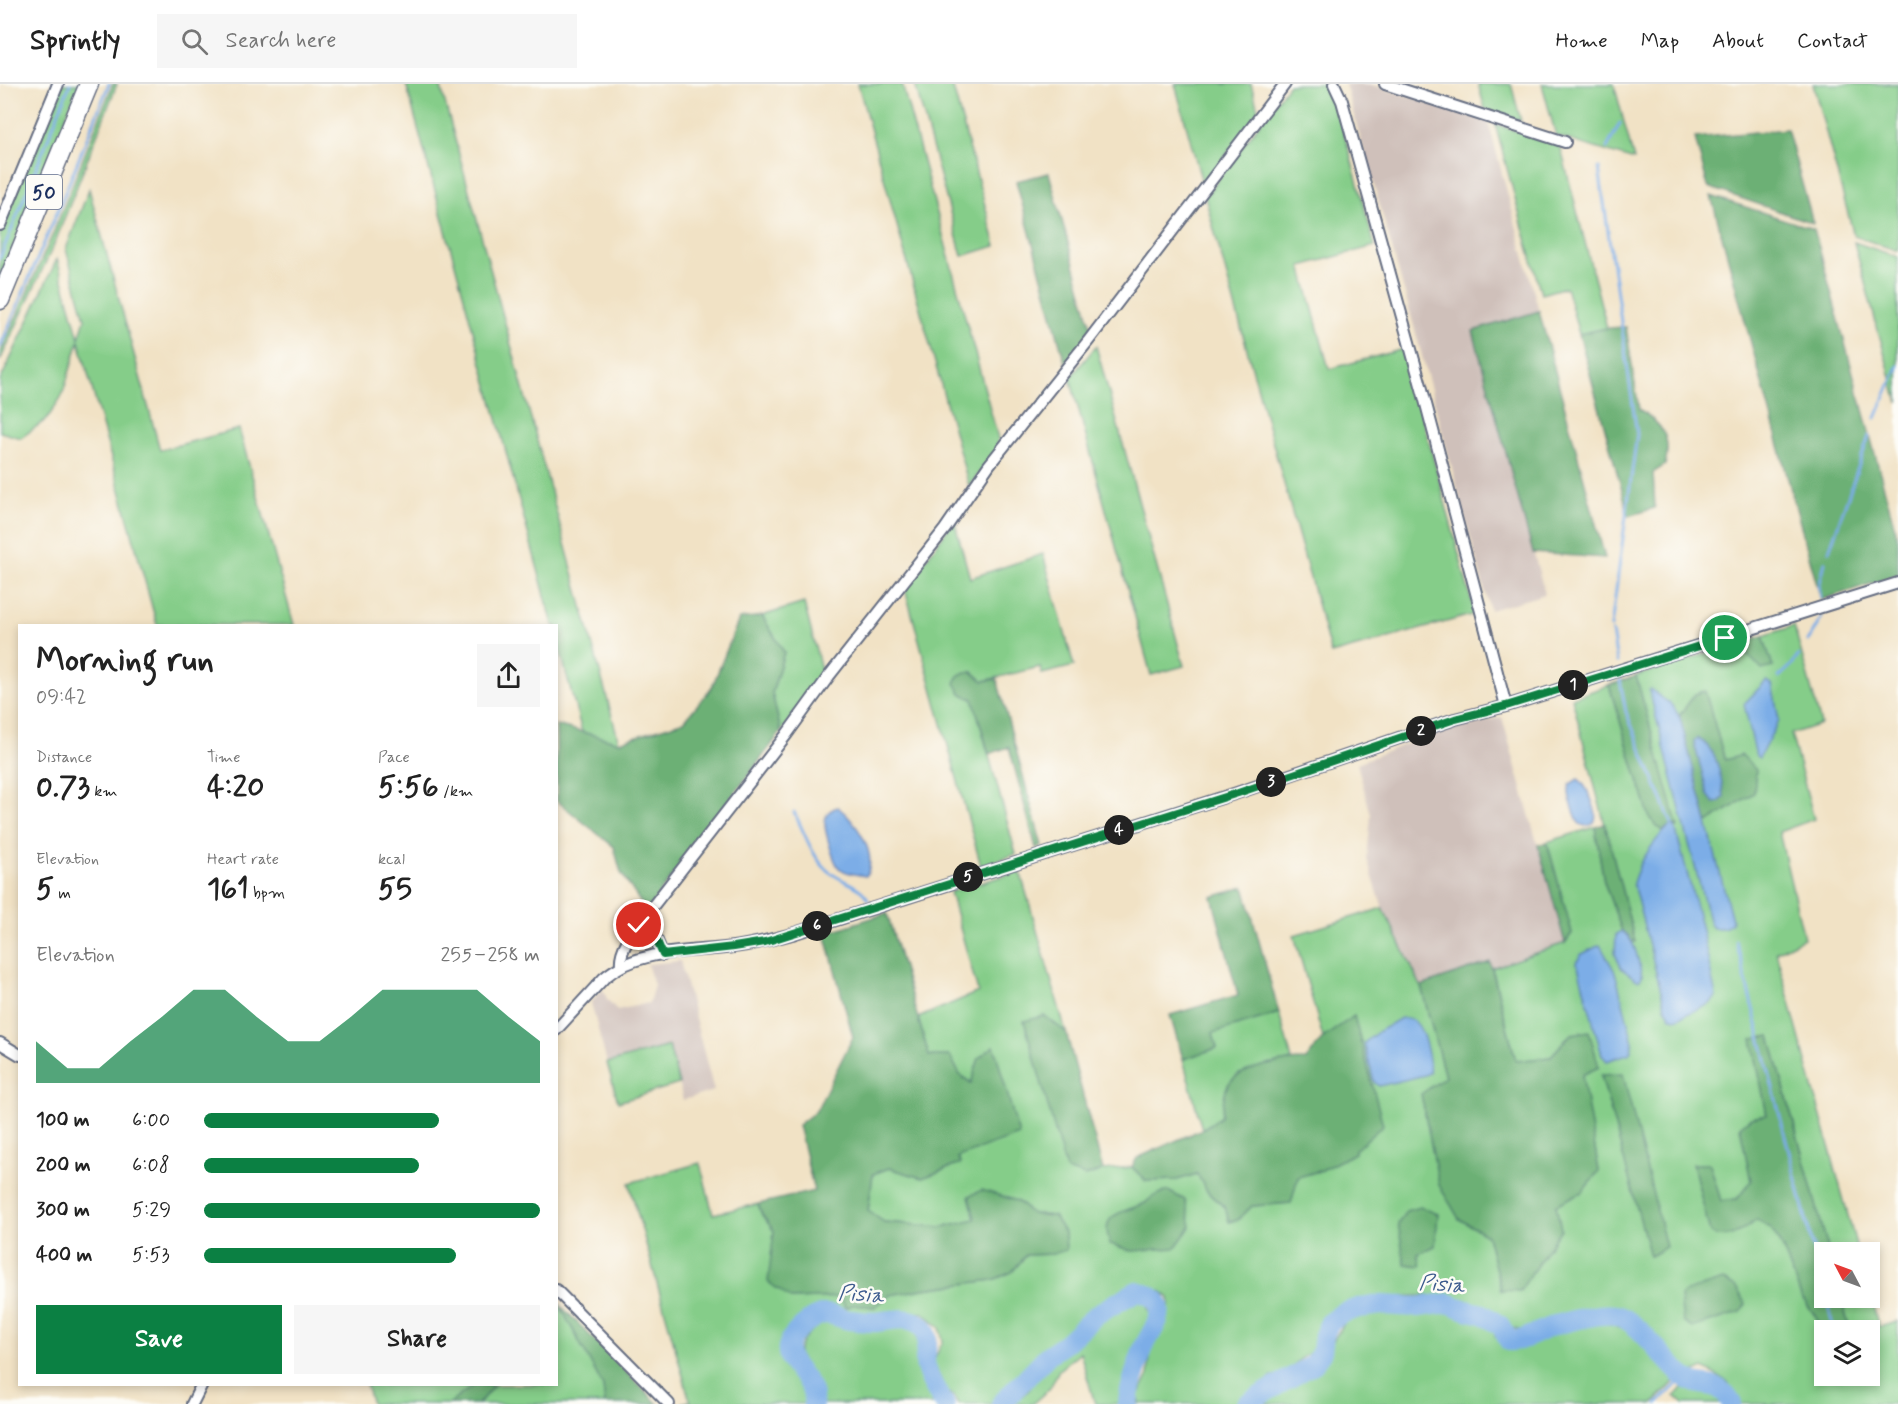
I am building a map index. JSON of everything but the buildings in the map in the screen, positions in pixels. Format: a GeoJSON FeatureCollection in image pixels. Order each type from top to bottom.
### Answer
{"type":"FeatureCollection","features":[{"type":"Feature","properties":{"kind":"main road","name":"50"},"geometry":{"type":"LineString","coordinates":[[0,300],[89,84]]}},
{"type":"Feature","properties":{"kind":"street"},"geometry":{"type":"LineString","coordinates":[[0,225],[58,84]]}},
{"type":"Feature","properties":{"kind":"street"},"geometry":{"type":"LineString","coordinates":[[621,965],[626,946],[641,922],[787,734],[829,676],[945,529],[989,465],[1089,340],[1285,84]]}},
{"type":"Feature","properties":{"kind":"street"},"geometry":{"type":"LineString","coordinates":[[1334,84],[1342,101],[1379,234],[1506,706]]}},
{"type":"Feature","properties":{"kind":"street"},"geometry":{"type":"LineString","coordinates":[[1386,84],[1565,142]]}},
{"type":"Feature","properties":{"kind":"street"},"geometry":{"type":"LineString","coordinates":[[558,1028],[604,978],[621,965],[638,959],[734,947],[783,936],[1238,793],[1455,719],[1506,706],[1898,583]]}},
{"type":"Feature","properties":{"kind":"street"},"geometry":{"type":"LineString","coordinates":[[641,922],[654,934],[663,955]]}},
{"type":"Feature","properties":{"kind":"street"},"geometry":{"type":"LineString","coordinates":[[0,1042],[18,1053]]}},
{"type":"Feature","properties":{"kind":"street"},"geometry":{"type":"LineString","coordinates":[[558,1292],[669,1404]]}},
{"type":"Feature","properties":{"kind":"street"},"geometry":{"type":"LineString","coordinates":[[192,1404],[201,1386]]}},
{"type":"Feature","properties":{"kind":"shaded area"},"geometry":{"type":"Polygon","coordinates":[[[1345,84],[1369,84],[1488,121],[1539,311],[1473,332],[1545,594],[1490,610],[1411,315],[1345,84]]]}},
{"type":"Feature","properties":{"kind":"shaded area"},"geometry":{"type":"Polygon","coordinates":[[[1502,717],[1565,943],[1492,968],[1489,962],[1421,986],[1381,903],[1367,859],[1371,815],[1357,763],[1461,723],[1481,722],[1502,717]]]}},
{"type":"Feature","properties":{"kind":"shaded area"},"geometry":{"type":"Polygon","coordinates":[[[680,961],[714,1091],[683,1100],[669,1047],[607,1063],[591,1003],[603,989],[607,999],[617,1010],[649,1003],[654,985],[647,964],[680,961]]]}},
{"type":"Feature","properties":{"kind":"green space"},"geometry":{"type":"Polygon","coordinates":[[[60,84],[79,84],[0,278],[0,234],[60,84]]]}},
{"type":"Feature","properties":{"kind":"green space"},"geometry":{"type":"Polygon","coordinates":[[[113,84],[117,84],[56,240],[0,361],[0,354],[53,234],[113,84]]]}},
{"type":"Feature","properties":{"kind":"green space"},"geometry":{"type":"Polygon","coordinates":[[[406,84],[440,84],[619,742],[582,732],[558,643],[558,624],[553,624],[406,84]]]}},
{"type":"Feature","properties":{"kind":"green space"},"geometry":{"type":"Polygon","coordinates":[[[858,84],[902,84],[998,438],[997,451],[969,486],[858,84]]]}},
{"type":"Feature","properties":{"kind":"green space"},"geometry":{"type":"Polygon","coordinates":[[[915,84],[952,84],[996,246],[962,256],[915,84]]]}},
{"type":"Feature","properties":{"kind":"green space"},"geometry":{"type":"Polygon","coordinates":[[[1175,84],[1251,84],[1259,111],[1203,186],[1175,84]]]}},
{"type":"Feature","properties":{"kind":"green space"},"geometry":{"type":"Polygon","coordinates":[[[1289,84],[1329,84],[1332,89],[1375,246],[1301,266],[1329,369],[1404,349],[1475,614],[1331,654],[1205,197],[1289,84]]]}},
{"type":"Feature","properties":{"kind":"green space"},"geometry":{"type":"Polygon","coordinates":[[[1478,84],[1511,84],[1521,121],[1485,109],[1478,84]]]}},
{"type":"Feature","properties":{"kind":"green space"},"geometry":{"type":"Polygon","coordinates":[[[1542,84],[1614,84],[1634,160],[1556,136],[1542,84]]]}},
{"type":"Feature","properties":{"kind":"green space"},"geometry":{"type":"Polygon","coordinates":[[[1813,84],[1898,84],[1898,251],[1854,236],[1813,84]]]}},
{"type":"Feature","properties":{"kind":"green space"},"geometry":{"type":"Polygon","coordinates":[[[1495,124],[1560,145],[1607,328],[1579,334],[1566,287],[1541,294],[1495,124]]]}},
{"type":"Feature","properties":{"kind":"green space"},"geometry":{"type":"Polygon","coordinates":[[[1787,129],[1813,223],[1708,187],[1695,138],[1787,129]]]}},
{"type":"Feature","properties":{"kind":"green space"},"geometry":{"type":"Polygon","coordinates":[[[1049,173],[1092,330],[1065,363],[1016,181],[1049,173]]]}},
{"type":"Feature","properties":{"kind":"green space"},"geometry":{"type":"Polygon","coordinates":[[[89,189],[160,450],[239,429],[294,624],[157,624],[79,341],[62,396],[47,419],[21,438],[0,432],[0,381],[57,259],[79,338],[85,319],[66,249],[89,189]]]}},
{"type":"Feature","properties":{"kind":"green space"},"geometry":{"type":"Polygon","coordinates":[[[1711,196],[1814,229],[1898,539],[1898,575],[1821,600],[1711,196]]]}},
{"type":"Feature","properties":{"kind":"green space"},"geometry":{"type":"Polygon","coordinates":[[[1854,242],[1898,257],[1898,403],[1856,250],[1854,242]]]}},
{"type":"Feature","properties":{"kind":"green space"},"geometry":{"type":"Polygon","coordinates":[[[1539,311],[1605,558],[1533,553],[1473,331],[1539,311]]]}},
{"type":"Feature","properties":{"kind":"green space"},"geometry":{"type":"Polygon","coordinates":[[[1626,327],[1639,409],[1659,426],[1666,439],[1667,447],[1665,465],[1653,473],[1655,508],[1629,516],[1579,334],[1607,328],[1626,327]]]}},
{"type":"Feature","properties":{"kind":"green space"},"geometry":{"type":"Polygon","coordinates":[[[1096,346],[1184,666],[1151,675],[1070,378],[1096,346]]]}},
{"type":"Feature","properties":{"kind":"green space"},"geometry":{"type":"Polygon","coordinates":[[[954,520],[970,578],[1043,554],[1074,666],[1042,674],[1040,667],[983,681],[973,672],[961,694],[973,698],[1016,854],[981,866],[905,589],[954,520]]]}},
{"type":"Feature","properties":{"kind":"green space"},"geometry":{"type":"Polygon","coordinates":[[[804,603],[823,677],[781,732],[772,693],[784,652],[762,616],[804,603]]]}},
{"type":"Feature","properties":{"kind":"green space"},"geometry":{"type":"Polygon","coordinates":[[[762,616],[784,652],[772,693],[781,732],[646,911],[621,873],[614,847],[558,802],[558,726],[619,742],[684,721],[712,687],[739,619],[762,616]]]}},
{"type":"Feature","properties":{"kind":"green space"},"geometry":{"type":"Polygon","coordinates":[[[1794,626],[1821,724],[1791,734],[1814,819],[1779,832],[1804,938],[1776,952],[1855,1242],[1826,1242],[1770,1036],[1753,1039],[1767,1115],[1751,1118],[1740,1127],[1752,1181],[1737,1199],[1720,1201],[1716,1188],[1693,1164],[1732,1236],[1757,1220],[1771,1228],[1783,1249],[1801,1296],[1817,1320],[1814,1320],[1814,1386],[1880,1386],[1880,1327],[1898,1322],[1898,1404],[1739,1404],[1728,1382],[1704,1368],[1687,1373],[1646,1329],[1627,1314],[1616,1309],[1595,1308],[1576,1312],[1554,1318],[1532,1328],[1519,1330],[1463,1299],[1413,1296],[1371,1300],[1337,1310],[1326,1318],[1322,1325],[1319,1348],[1303,1357],[1284,1373],[1272,1377],[1238,1404],[1139,1404],[1138,1395],[1148,1375],[1151,1349],[1170,1303],[1169,1298],[1161,1291],[1147,1290],[1141,1285],[1131,1284],[1068,1333],[992,1404],[958,1404],[954,1396],[946,1391],[933,1362],[943,1341],[940,1328],[924,1313],[904,1312],[861,1316],[828,1308],[810,1313],[805,1320],[791,1329],[783,1340],[785,1358],[806,1388],[808,1404],[682,1403],[690,1401],[629,1183],[700,1163],[713,1214],[758,1204],[762,1215],[774,1231],[791,1299],[842,1297],[853,1305],[875,1307],[889,1295],[993,1280],[1012,1272],[1026,1255],[1053,1254],[1041,1214],[1032,1214],[1017,1201],[976,1219],[942,1227],[884,1222],[868,1211],[873,1174],[889,1168],[922,1178],[960,1164],[958,1157],[979,1059],[972,1083],[960,1075],[950,1056],[929,1056],[918,1018],[978,992],[950,892],[1020,871],[1066,1032],[1044,1016],[1085,1176],[1103,1170],[1132,1167],[1146,1181],[1177,1180],[1197,1174],[1207,1191],[1238,1220],[1252,1206],[1291,1203],[1298,1177],[1322,1170],[1354,1150],[1354,1017],[1323,1038],[1294,935],[1383,908],[1421,986],[1445,1077],[1459,1219],[1487,1235],[1501,1290],[1555,1205],[1582,1192],[1599,1171],[1581,1074],[1589,1032],[1571,1034],[1550,1057],[1516,1061],[1492,968],[1565,943],[1572,933],[1547,842],[1595,827],[1604,882],[1622,931],[1616,935],[1616,949],[1642,976],[1572,698],[1609,685],[1650,818],[1677,827],[1636,676],[1743,642],[1747,654],[1773,667],[1763,636],[1794,626]],[[1623,1075],[1601,1076],[1651,1255],[1623,1075]]]}},
{"type":"Feature","properties":{"kind":"green space"},"geometry":{"type":"Polygon","coordinates":[[[1763,636],[1773,667],[1762,670],[1747,654],[1743,642],[1763,636]]]}},
{"type":"Feature","properties":{"kind":"green space"},"geometry":{"type":"Polygon","coordinates":[[[972,672],[983,681],[997,679],[1042,846],[1036,848],[1009,747],[989,754],[973,699],[961,694],[955,683],[959,675],[972,672]]]}},
{"type":"Feature","properties":{"kind":"green space"},"geometry":{"type":"Polygon","coordinates":[[[1636,676],[1678,827],[1672,824],[1663,831],[1650,819],[1609,685],[1636,676]]]}},
{"type":"Feature","properties":{"kind":"green space"},"geometry":{"type":"Polygon","coordinates":[[[1705,691],[1725,760],[1742,755],[1756,770],[1754,793],[1707,823],[1679,716],[1695,694],[1705,691]]]}},
{"type":"Feature","properties":{"kind":"green space"},"geometry":{"type":"Polygon","coordinates":[[[1605,824],[1635,942],[1632,942],[1622,931],[1604,882],[1595,827],[1605,824]]]}},
{"type":"Feature","properties":{"kind":"green space"},"geometry":{"type":"Polygon","coordinates":[[[1547,842],[1572,933],[1565,943],[1538,845],[1547,842]]]}},
{"type":"Feature","properties":{"kind":"green space"},"geometry":{"type":"Polygon","coordinates":[[[1244,887],[1279,1013],[1213,1033],[1217,1048],[1183,1059],[1170,1015],[1238,995],[1212,897],[1244,887]]]}},
{"type":"Feature","properties":{"kind":"green space"},"geometry":{"type":"Polygon","coordinates":[[[887,913],[929,1056],[950,1056],[960,1075],[971,1083],[979,1058],[994,1046],[1019,1135],[958,1157],[960,1164],[922,1178],[889,1168],[873,1174],[868,1211],[884,1222],[942,1227],[975,1219],[969,1196],[982,1190],[1017,1201],[1032,1214],[1054,1216],[1065,1234],[1066,1250],[1053,1254],[1026,1255],[1012,1272],[993,1280],[890,1295],[875,1307],[853,1305],[845,1308],[841,1297],[791,1299],[768,1282],[774,1231],[762,1215],[758,1204],[814,1191],[798,1125],[816,1111],[853,1037],[825,933],[887,913]]]}},
{"type":"Feature","properties":{"kind":"green space"},"geometry":{"type":"Polygon","coordinates":[[[1490,962],[1516,1061],[1550,1057],[1571,1034],[1589,1031],[1599,1067],[1582,1075],[1599,1171],[1582,1192],[1556,1205],[1561,1229],[1520,1291],[1501,1290],[1487,1235],[1459,1219],[1439,1185],[1421,1094],[1445,1077],[1421,986],[1490,962]]]}},
{"type":"Feature","properties":{"kind":"green space"},"geometry":{"type":"Polygon","coordinates":[[[1279,1013],[1292,1060],[1239,1074],[1228,1085],[1221,1117],[1202,1129],[1183,1059],[1217,1048],[1212,1033],[1279,1013]]]}},
{"type":"Feature","properties":{"kind":"green space"},"geometry":{"type":"Polygon","coordinates":[[[1044,1016],[1066,1032],[1103,1170],[1085,1176],[1066,1170],[1024,1021],[1044,1016]]]}},
{"type":"Feature","properties":{"kind":"green space"},"geometry":{"type":"Polygon","coordinates":[[[1354,1016],[1383,1125],[1355,1150],[1355,1153],[1322,1170],[1298,1177],[1291,1203],[1252,1206],[1238,1220],[1229,1222],[1225,1207],[1207,1191],[1197,1174],[1177,1180],[1146,1181],[1132,1167],[1137,1158],[1202,1129],[1221,1117],[1225,1092],[1233,1079],[1252,1069],[1287,1061],[1306,1060],[1323,1038],[1354,1016]]]}},
{"type":"Feature","properties":{"kind":"green space"},"geometry":{"type":"Polygon","coordinates":[[[1770,1036],[1826,1242],[1814,1242],[1814,1308],[1844,1308],[1847,1320],[1817,1320],[1801,1296],[1783,1249],[1771,1228],[1757,1220],[1729,1236],[1723,1237],[1710,1233],[1693,1164],[1710,1164],[1721,1201],[1737,1199],[1751,1181],[1740,1127],[1751,1118],[1767,1115],[1752,1039],[1770,1036]]]}},
{"type":"Feature","properties":{"kind":"green space"},"geometry":{"type":"Polygon","coordinates":[[[669,1046],[679,1084],[618,1102],[607,1063],[669,1046]]]}},
{"type":"Feature","properties":{"kind":"green space"},"geometry":{"type":"Polygon","coordinates":[[[1623,1074],[1666,1247],[1650,1256],[1601,1075],[1623,1074]]]}},
{"type":"Feature","properties":{"kind":"green space"},"geometry":{"type":"Polygon","coordinates":[[[1168,1191],[1185,1200],[1191,1226],[1175,1248],[1132,1251],[1110,1244],[1107,1233],[1110,1220],[1114,1215],[1168,1191]]]}},
{"type":"Feature","properties":{"kind":"green space"},"geometry":{"type":"Polygon","coordinates":[[[1420,1207],[1438,1214],[1435,1246],[1418,1254],[1421,1266],[1405,1264],[1398,1224],[1406,1211],[1420,1207]]]}},
{"type":"Feature","properties":{"kind":"green space"},"geometry":{"type":"Polygon","coordinates":[[[1723,1280],[1736,1287],[1746,1304],[1741,1312],[1692,1328],[1683,1322],[1680,1296],[1723,1280]]]}},
{"type":"Feature","properties":{"kind":"green space"},"geometry":{"type":"Polygon","coordinates":[[[1140,1299],[1150,1312],[1149,1329],[1141,1340],[1122,1404],[1095,1404],[1080,1352],[1059,1370],[1050,1388],[1032,1404],[1012,1404],[1029,1390],[1039,1374],[1053,1360],[1106,1316],[1128,1301],[1140,1299]]]}},
{"type":"Feature","properties":{"kind":"green space"},"geometry":{"type":"Polygon","coordinates":[[[559,1304],[658,1404],[605,1404],[603,1386],[559,1304]]]}},
{"type":"Feature","properties":{"kind":"green space"},"geometry":{"type":"Polygon","coordinates":[[[558,1305],[603,1386],[605,1404],[478,1404],[493,1386],[558,1386],[558,1305]]]}},
{"type":"Feature","properties":{"kind":"green space"},"geometry":{"type":"Polygon","coordinates":[[[1844,1308],[1874,1308],[1877,1320],[1847,1320],[1844,1308]]]}},
{"type":"Feature","properties":{"kind":"green space"},"geometry":{"type":"Polygon","coordinates":[[[1455,1310],[1476,1316],[1495,1326],[1495,1336],[1505,1346],[1518,1348],[1532,1340],[1568,1329],[1603,1322],[1630,1330],[1678,1378],[1653,1404],[1260,1404],[1299,1382],[1325,1362],[1332,1342],[1345,1322],[1356,1315],[1380,1311],[1412,1315],[1455,1310]]]}},
{"type":"Feature","properties":{"kind":"green space"},"geometry":{"type":"Polygon","coordinates":[[[823,1322],[871,1328],[904,1326],[917,1333],[922,1371],[937,1400],[933,1404],[822,1404],[816,1383],[798,1354],[807,1335],[823,1322]]]}},
{"type":"Feature","properties":{"kind":"green space"},"geometry":{"type":"Polygon","coordinates":[[[1686,1383],[1715,1391],[1728,1404],[1684,1404],[1675,1396],[1686,1383]]]}},
{"type":"Feature","properties":{"kind":"green space"},"geometry":{"type":"Polygon","coordinates":[[[366,1386],[474,1386],[449,1404],[372,1404],[366,1386]]]}},
{"type":"Feature","properties":{"kind":"green space"},"geometry":{"type":"Polygon","coordinates":[[[472,1386],[493,1386],[478,1404],[449,1404],[472,1386]]]}},
{"type":"Feature","properties":{"kind":"water"},"geometry":{"type":"Polygon","coordinates":[[[1766,681],[1772,684],[1779,720],[1759,758],[1756,756],[1744,704],[1766,681]]]}},
{"type":"Feature","properties":{"kind":"water"},"geometry":{"type":"Polygon","coordinates":[[[1650,689],[1673,706],[1680,718],[1732,920],[1731,924],[1724,928],[1713,928],[1710,924],[1650,689]]]}},
{"type":"Feature","properties":{"kind":"water"},"geometry":{"type":"Polygon","coordinates":[[[1697,738],[1710,749],[1717,764],[1724,797],[1719,802],[1714,803],[1708,795],[1694,741],[1697,738]]]}},
{"type":"Feature","properties":{"kind":"water"},"geometry":{"type":"Polygon","coordinates":[[[1578,779],[1588,792],[1595,810],[1593,824],[1579,823],[1574,811],[1569,791],[1570,784],[1578,779]]]}},
{"type":"Feature","properties":{"kind":"water"},"geometry":{"type":"Polygon","coordinates":[[[838,807],[851,820],[863,838],[870,857],[866,876],[842,870],[835,860],[825,824],[828,813],[838,807]]]}},
{"type":"Feature","properties":{"kind":"water"},"geometry":{"type":"Polygon","coordinates":[[[1672,824],[1675,827],[1701,926],[1716,997],[1710,1004],[1676,1019],[1671,1017],[1665,1007],[1633,883],[1648,851],[1672,824]]]}},
{"type":"Feature","properties":{"kind":"water"},"geometry":{"type":"Polygon","coordinates":[[[1622,931],[1627,935],[1636,951],[1642,976],[1640,980],[1622,969],[1615,954],[1616,935],[1622,931]]]}},
{"type":"Feature","properties":{"kind":"water"},"geometry":{"type":"Polygon","coordinates":[[[1600,945],[1615,972],[1633,1042],[1630,1053],[1607,1061],[1602,1055],[1577,963],[1580,955],[1600,945]]]}},
{"type":"Feature","properties":{"kind":"water"},"geometry":{"type":"Polygon","coordinates":[[[1401,1018],[1415,1022],[1421,1031],[1428,1054],[1429,1073],[1379,1086],[1374,1082],[1364,1043],[1401,1018]]]}},
{"type":"Feature","properties":{"kind":"waterway"},"geometry":{"type":"LineString","coordinates":[[0,258],[70,84]]}},
{"type":"Feature","properties":{"kind":"waterway"},"geometry":{"type":"LineString","coordinates":[[0,347],[109,84]]}},
{"type":"Feature","properties":{"kind":"waterway"},"geometry":{"type":"LineString","coordinates":[[1607,148],[1620,123]]}},
{"type":"Feature","properties":{"kind":"waterway"},"geometry":{"type":"LineString","coordinates":[[1599,168],[1637,434],[1611,627]]}},
{"type":"Feature","properties":{"kind":"waterway"},"geometry":{"type":"LineString","coordinates":[[1876,418],[1898,366]]}},
{"type":"Feature","properties":{"kind":"waterway"},"geometry":{"type":"LineString","coordinates":[[1829,551],[1869,436]]}},
{"type":"Feature","properties":{"kind":"waterway"},"geometry":{"type":"LineString","coordinates":[[1821,598],[1819,587],[1825,562]]}},
{"type":"Feature","properties":{"kind":"waterway"},"geometry":{"type":"LineString","coordinates":[[1808,641],[1822,617]]}},
{"type":"Feature","properties":{"kind":"waterway"},"geometry":{"type":"LineString","coordinates":[[1612,632],[1617,662]]}},
{"type":"Feature","properties":{"kind":"waterway"},"geometry":{"type":"LineString","coordinates":[[1779,677],[1799,655]]}},
{"type":"Feature","properties":{"kind":"waterway"},"geometry":{"type":"LineString","coordinates":[[1620,680],[1626,712],[1672,824]]}},
{"type":"Feature","properties":{"kind":"waterway"},"geometry":{"type":"LineString","coordinates":[[794,812],[821,864],[832,874],[860,889],[868,899]]}},
{"type":"Feature","properties":{"kind":"waterway"},"geometry":{"type":"LineString","coordinates":[[1736,941],[1814,1251]]}},
{"type":"Feature","properties":{"kind":"waterway","name":"Pisia"},"geometry":{"type":"LineString","coordinates":[[1001,1404],[1048,1355],[1066,1343],[1097,1314],[1137,1291],[1156,1300],[1160,1311],[1131,1384],[1128,1404]]}},
{"type":"Feature","properties":{"kind":"waterway","name":"Pisia"},"geometry":{"type":"LineString","coordinates":[[1246,1404],[1314,1364],[1322,1351],[1324,1335],[1330,1322],[1341,1314],[1358,1308],[1382,1305],[1418,1307],[1448,1303],[1483,1314],[1501,1326],[1509,1341],[1586,1317],[1609,1314],[1624,1318],[1641,1332],[1683,1376],[1690,1381],[1715,1386],[1726,1395],[1732,1404]]}},
{"type":"Feature","properties":{"kind":"waterway"},"geometry":{"type":"LineString","coordinates":[[1828,1308],[1832,1320]]}},
{"type":"Feature","properties":{"kind":"waterway","name":"Pisia"},"geometry":{"type":"LineString","coordinates":[[813,1404],[810,1387],[791,1361],[788,1347],[793,1336],[802,1326],[825,1314],[866,1322],[906,1319],[918,1323],[926,1331],[927,1336],[926,1367],[945,1404]]}},
{"type":"Feature","properties":{"kind":"waterway"},"geometry":{"type":"LineString","coordinates":[[1657,1404],[1684,1377]]}},
{"type":"Feature","properties":{"kind":"route"},"geometry":{"type":"LineString","coordinates":[[639,925],[641,922],[654,934],[663,955],[765,942],[1238,793],[1455,719],[1506,706],[1725,638]]}}]}
